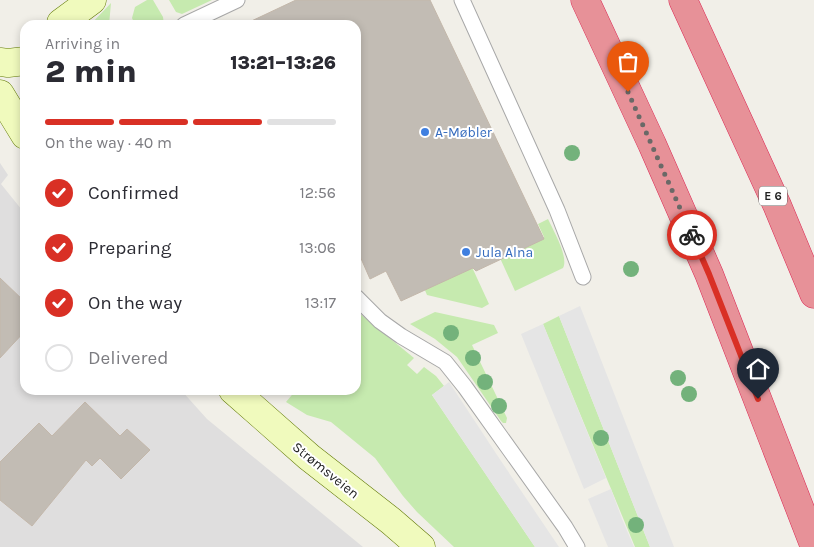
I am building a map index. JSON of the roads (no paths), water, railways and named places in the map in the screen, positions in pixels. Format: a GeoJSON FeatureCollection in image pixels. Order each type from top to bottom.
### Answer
{"type":"FeatureCollection","features":[{"type":"Feature","properties":{"kind":"highway"},"geometry":{"type":"LineString","coordinates":[[585,0],[652,144],[709,274],[814,545]]}},
{"type":"Feature","properties":{"kind":"highway","name":"E 6"},"geometry":{"type":"LineString","coordinates":[[684,0],[777,205],[814,294]]}},
{"type":"Feature","properties":{"kind":"main road"},"geometry":{"type":"LineString","coordinates":[[61,16],[92,0]]}},
{"type":"Feature","properties":{"kind":"main road"},"geometry":{"type":"LineString","coordinates":[[0,62],[8,64],[20,62]]}},
{"type":"Feature","properties":{"kind":"main road"},"geometry":{"type":"LineString","coordinates":[[0,94],[20,127]]}},
{"type":"Feature","properties":{"kind":"main road","name":"Strømsveien"},"geometry":{"type":"LineString","coordinates":[[240,395],[309,457],[421,547]]}},
{"type":"Feature","properties":{"kind":"lane"},"geometry":{"type":"LineString","coordinates":[[195,20],[237,0]]}},
{"type":"Feature","properties":{"kind":"lane"},"geometry":{"type":"LineString","coordinates":[[462,0],[558,210],[583,277]]}},
{"type":"Feature","properties":{"kind":"lane"},"geometry":{"type":"LineString","coordinates":[[361,302],[380,321],[401,336],[445,362],[565,527],[577,547]]}},
{"type":"Feature","properties":{"kind":"place","name":"A-Møbler"},"geometry":{"type":"Point","coordinates":[425,132]}},
{"type":"Feature","properties":{"kind":"place","name":"Jula Alna"},"geometry":{"type":"Point","coordinates":[466,252]}}]}
